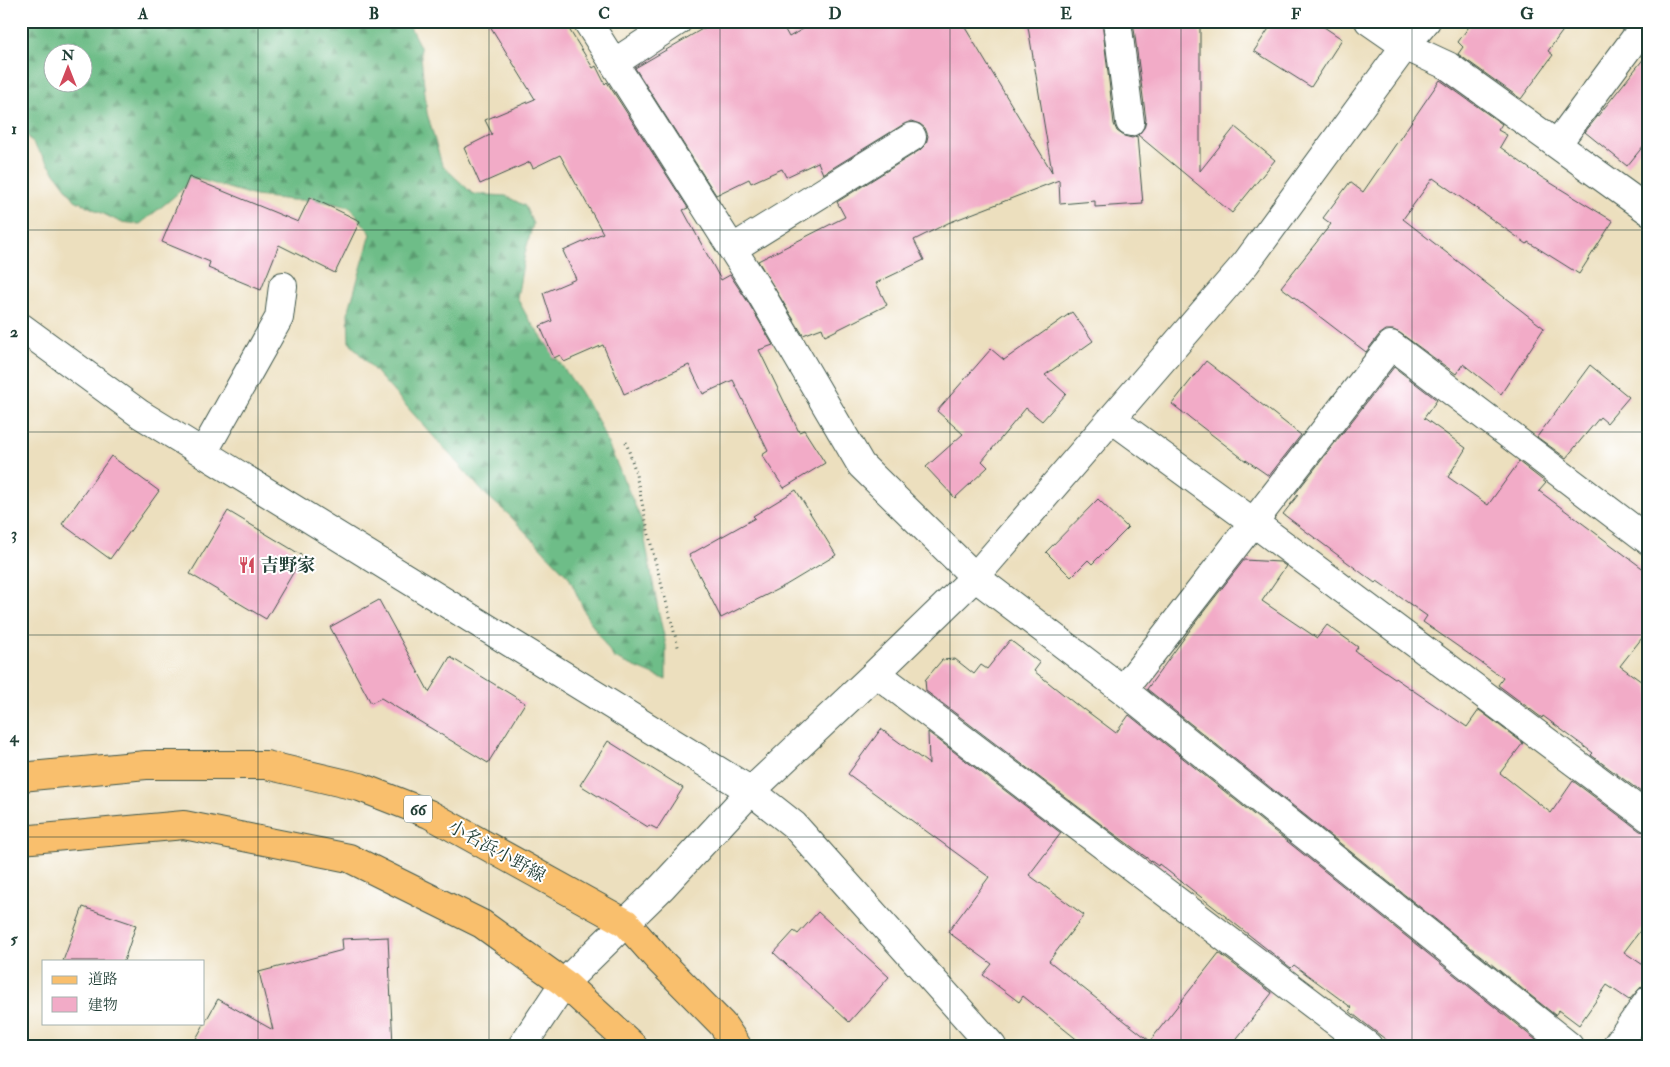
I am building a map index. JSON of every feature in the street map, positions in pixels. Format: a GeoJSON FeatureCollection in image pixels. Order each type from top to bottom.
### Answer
{"type":"FeatureCollection","features":[{"type":"Feature","properties":{"kind":"main road","name":"小名浜小野線"},"geometry":{"type":"LineString","coordinates":[[21,777],[146,765],[266,765],[360,787],[429,814],[626,923],[659,960],[722,1024],[737,1046]]}},
{"type":"Feature","properties":{"kind":"main road"},"geometry":{"type":"LineString","coordinates":[[21,840],[184,825],[349,858],[482,924],[564,983],[633,1046]]}},
{"type":"Feature","properties":{"kind":"street"},"geometry":{"type":"LineString","coordinates":[[587,21],[761,294],[861,465],[975,577],[1123,690],[1569,1046]]}},
{"type":"Feature","properties":{"kind":"street"},"geometry":{"type":"LineString","coordinates":[[614,64],[678,21]]}},
{"type":"Feature","properties":{"kind":"street"},"geometry":{"type":"LineString","coordinates":[[1117,21],[1130,122]]}},
{"type":"Feature","properties":{"kind":"street"},"geometry":{"type":"LineString","coordinates":[[1369,21],[1405,46],[1448,66],[1649,211]]}},
{"type":"Feature","properties":{"kind":"street"},"geometry":{"type":"LineString","coordinates":[[522,1046],[564,983],[662,887],[751,791],[975,577],[1246,263],[1405,46],[1426,21]]}},
{"type":"Feature","properties":{"kind":"street"},"geometry":{"type":"LineString","coordinates":[[1557,144],[1648,21]]}},
{"type":"Feature","properties":{"kind":"street"},"geometry":{"type":"LineString","coordinates":[[732,249],[912,137]]}},
{"type":"Feature","properties":{"kind":"street"},"geometry":{"type":"LineString","coordinates":[[203,453],[279,318],[283,286]]}},
{"type":"Feature","properties":{"kind":"street"},"geometry":{"type":"LineString","coordinates":[[21,327],[140,414],[751,791],[794,825],[992,1046]]}},
{"type":"Feature","properties":{"kind":"street"},"geometry":{"type":"LineString","coordinates":[[1123,690],[1391,345],[1649,541]]}},
{"type":"Feature","properties":{"kind":"street"},"geometry":{"type":"LineString","coordinates":[[1112,419],[1649,818]]}},
{"type":"Feature","properties":{"kind":"street"},"geometry":{"type":"LineString","coordinates":[[876,673],[1368,1046]]}},
{"type":"Feature","properties":{"kind":"street"},"geometry":{"type":"LineString","coordinates":[[1616,1046],[1649,1000]]}},
{"type":"Feature","properties":{"kind":"path"},"geometry":{"type":"LineString","coordinates":[[626,442],[635,470],[652,549],[679,650]]}},
{"type":"Feature","properties":{"kind":"green space"},"geometry":{"type":"Polygon","coordinates":[[[21,21],[407,21],[420,47],[427,113],[442,165],[473,194],[506,196],[525,206],[533,224],[525,253],[517,298],[528,318],[597,419],[641,519],[666,645],[666,680],[614,658],[587,617],[569,577],[508,514],[484,493],[349,342],[348,313],[371,234],[350,207],[317,200],[292,200],[255,196],[195,178],[140,224],[120,222],[75,200],[21,127],[21,21]]]}},
{"type":"Feature","properties":{"kind":"building"},"geometry":{"type":"Polygon","coordinates":[[[487,21],[564,21],[593,68],[596,66],[605,84],[607,82],[688,208],[683,210],[721,280],[730,275],[748,302],[773,345],[759,350],[799,432],[804,430],[825,463],[784,488],[762,455],[768,451],[733,380],[703,394],[689,365],[624,394],[603,345],[564,362],[560,355],[554,358],[540,326],[552,321],[543,293],[576,279],[563,251],[603,233],[560,155],[533,168],[530,162],[480,184],[464,148],[492,134],[485,120],[535,99],[487,21]]]}},
{"type":"Feature","properties":{"kind":"building"},"geometry":{"type":"Polygon","coordinates":[[[716,21],[780,21],[789,37],[817,21],[961,21],[1052,172],[1027,21],[1102,21],[1114,124],[1117,131],[1124,136],[1132,138],[1137,136],[1143,204],[1095,207],[1095,201],[1060,204],[1059,180],[948,223],[914,240],[924,260],[876,283],[887,305],[825,336],[822,328],[803,335],[758,261],[845,217],[837,202],[920,150],[926,144],[928,136],[925,128],[911,121],[823,174],[818,162],[786,177],[782,169],[751,183],[749,179],[716,195],[635,68],[716,21]]]}},
{"type":"Feature","properties":{"kind":"building"},"geometry":{"type":"Polygon","coordinates":[[[1133,21],[1200,21],[1200,171],[1235,127],[1275,160],[1232,213],[1138,135],[1144,128],[1146,120],[1133,21]]]}},
{"type":"Feature","properties":{"kind":"building"},"geometry":{"type":"Polygon","coordinates":[[[1274,21],[1315,21],[1342,39],[1311,87],[1254,51],[1274,21]]]}},
{"type":"Feature","properties":{"kind":"building"},"geometry":{"type":"Polygon","coordinates":[[[1473,21],[1570,21],[1548,51],[1553,55],[1521,99],[1458,54],[1463,47],[1458,42],[1473,21]]]}},
{"type":"Feature","properties":{"kind":"building"},"geometry":{"type":"Polygon","coordinates":[[[1649,52],[1649,139],[1627,166],[1585,132],[1649,52]]]}},
{"type":"Feature","properties":{"kind":"building"},"geometry":{"type":"Polygon","coordinates":[[[1440,80],[1502,124],[1498,130],[1507,135],[1500,147],[1541,177],[1613,221],[1579,274],[1528,242],[1527,244],[1433,178],[1403,219],[1544,328],[1501,394],[1463,364],[1456,374],[1400,333],[1393,330],[1386,330],[1379,335],[1366,352],[1281,287],[1331,224],[1323,218],[1350,182],[1363,192],[1440,80]]]}},
{"type":"Feature","properties":{"kind":"building"},"geometry":{"type":"Polygon","coordinates":[[[189,177],[298,222],[310,197],[360,221],[335,273],[279,245],[261,290],[208,268],[210,262],[162,242],[189,177]]]}},
{"type":"Feature","properties":{"kind":"building"},"geometry":{"type":"Polygon","coordinates":[[[1072,312],[1093,341],[1045,375],[1066,394],[1042,421],[1026,408],[982,461],[988,467],[955,498],[926,467],[963,434],[937,411],[991,349],[1004,360],[1072,312]]]}},
{"type":"Feature","properties":{"kind":"building"},"geometry":{"type":"Polygon","coordinates":[[[1206,361],[1301,435],[1269,476],[1246,461],[1172,404],[1206,361]]]}},
{"type":"Feature","properties":{"kind":"building"},"geometry":{"type":"Polygon","coordinates":[[[1590,365],[1629,397],[1607,423],[1600,417],[1566,458],[1537,437],[1590,365]]]}},
{"type":"Feature","properties":{"kind":"building"},"geometry":{"type":"Polygon","coordinates":[[[1394,367],[1437,400],[1424,418],[1466,448],[1448,477],[1488,505],[1519,462],[1546,483],[1539,491],[1649,573],[1649,629],[1620,666],[1649,687],[1649,798],[1591,755],[1593,753],[1498,685],[1503,678],[1423,622],[1427,616],[1377,581],[1375,583],[1283,514],[1298,495],[1295,494],[1394,367]]]}},
{"type":"Feature","properties":{"kind":"building"},"geometry":{"type":"Polygon","coordinates":[[[111,456],[159,491],[110,559],[62,524],[111,456]]]}},
{"type":"Feature","properties":{"kind":"building"},"geometry":{"type":"Polygon","coordinates":[[[796,490],[836,555],[786,585],[721,618],[689,555],[755,518],[753,516],[796,490]]]}},
{"type":"Feature","properties":{"kind":"building"},"geometry":{"type":"Polygon","coordinates":[[[1098,499],[1128,528],[1092,564],[1088,560],[1071,577],[1046,552],[1098,499]]]}},
{"type":"Feature","properties":{"kind":"building","name":"吉野家"},"geometry":{"type":"Polygon","coordinates":[[[228,511],[303,556],[266,619],[190,574],[228,511]]]}},
{"type":"Feature","properties":{"kind":"building"},"geometry":{"type":"Polygon","coordinates":[[[1244,560],[1280,562],[1286,566],[1262,601],[1317,638],[1327,625],[1358,647],[1355,651],[1467,727],[1479,710],[1523,743],[1500,773],[1551,813],[1573,781],[1640,831],[1649,833],[1649,919],[1624,952],[1649,969],[1649,985],[1642,986],[1629,1000],[1607,985],[1579,1025],[1559,1010],[1555,1015],[1147,689],[1244,560]]]}},
{"type":"Feature","properties":{"kind":"building"},"geometry":{"type":"Polygon","coordinates":[[[379,600],[429,692],[450,657],[525,703],[488,763],[381,698],[371,703],[330,627],[379,600]]]}},
{"type":"Feature","properties":{"kind":"building"},"geometry":{"type":"Polygon","coordinates":[[[1010,640],[1040,663],[1034,671],[1083,710],[1116,733],[1129,715],[1536,1040],[1532,1046],[1394,1046],[1349,1011],[1352,1008],[1294,965],[1291,968],[1159,864],[1158,866],[1098,822],[926,691],[925,680],[942,660],[955,659],[974,674],[981,665],[987,669],[1010,640]]]}},
{"type":"Feature","properties":{"kind":"building"},"geometry":{"type":"Polygon","coordinates":[[[881,729],[929,764],[928,732],[1061,833],[1029,875],[1084,915],[1049,961],[1150,1041],[1219,953],[1272,993],[1231,1046],[1085,1046],[1023,996],[1019,1002],[983,975],[992,964],[948,932],[989,877],[848,774],[881,729]]]}},
{"type":"Feature","properties":{"kind":"building"},"geometry":{"type":"Polygon","coordinates":[[[608,741],[683,788],[657,829],[649,825],[648,827],[580,785],[608,741]]]}},
{"type":"Feature","properties":{"kind":"building"},"geometry":{"type":"Polygon","coordinates":[[[83,907],[136,925],[124,960],[63,960],[83,907]]]}},
{"type":"Feature","properties":{"kind":"building"},"geometry":{"type":"Polygon","coordinates":[[[818,912],[889,977],[849,1022],[774,953],[794,931],[798,934],[818,912]]]}},
{"type":"Feature","properties":{"kind":"building"},"geometry":{"type":"Polygon","coordinates":[[[388,937],[393,1046],[192,1046],[218,999],[273,1030],[259,972],[343,950],[342,939],[388,937]]]}},
{"type":"Feature","properties":{"kind":"place","name":"吉野家"},"geometry":{"type":"Point","coordinates":[247,565]}}]}
